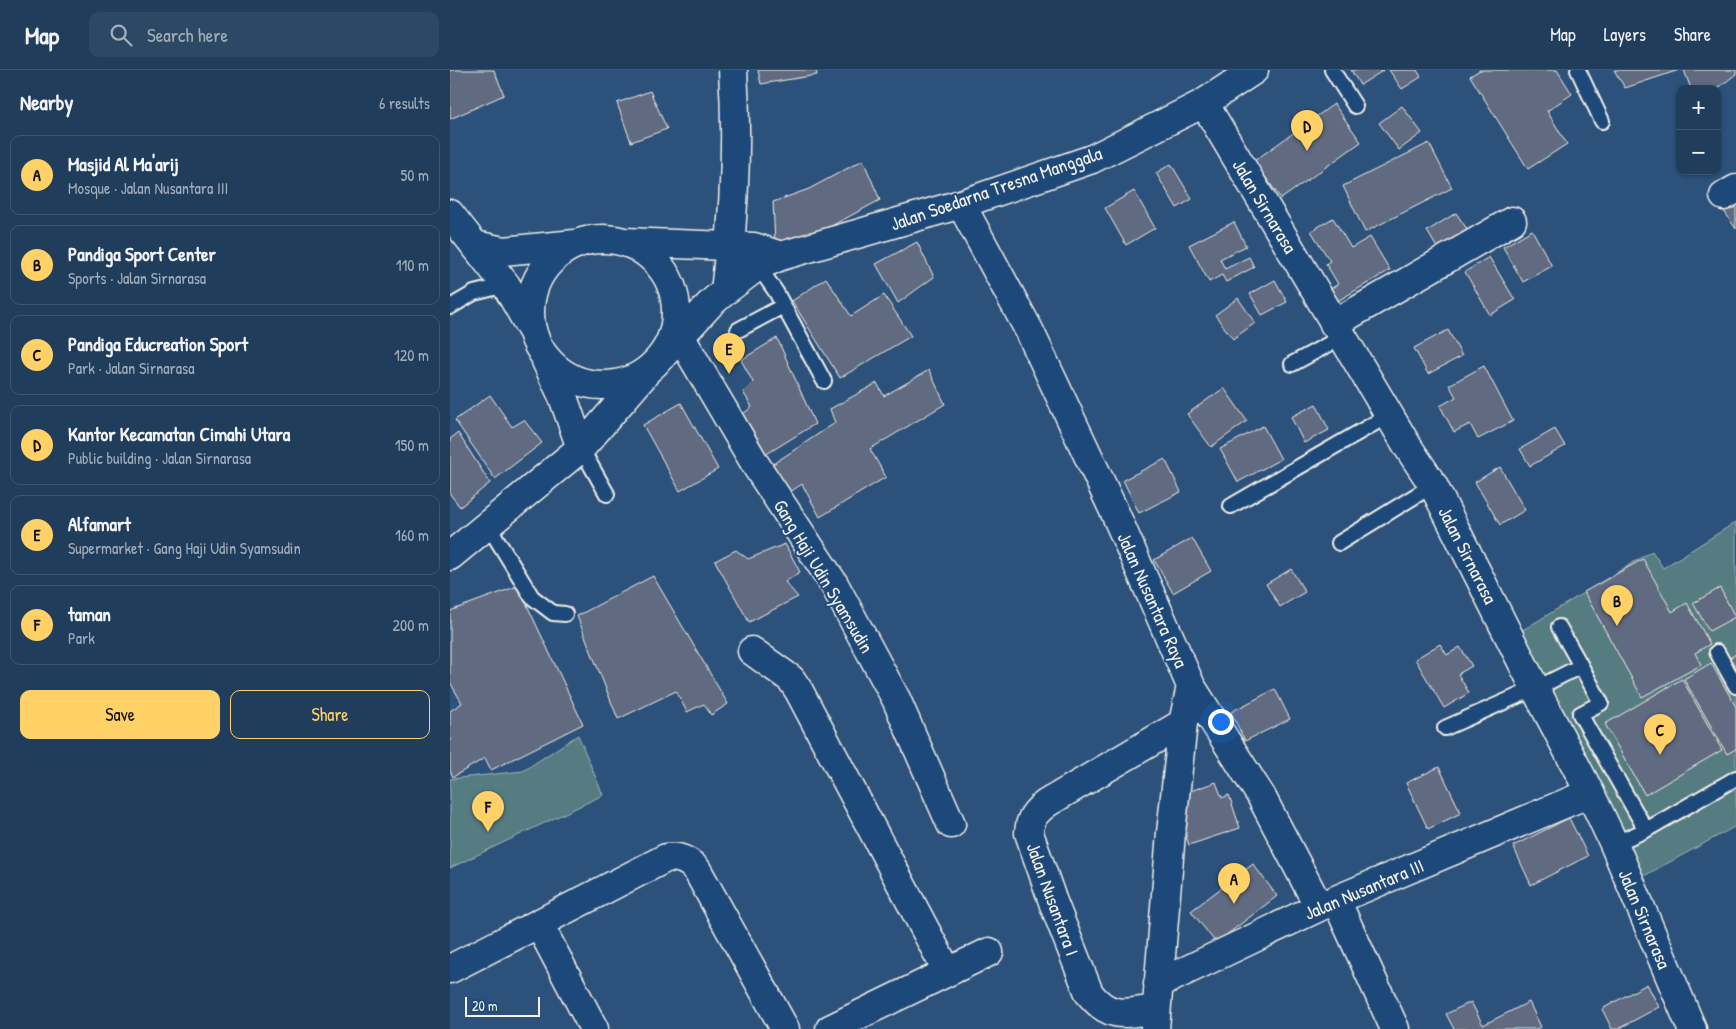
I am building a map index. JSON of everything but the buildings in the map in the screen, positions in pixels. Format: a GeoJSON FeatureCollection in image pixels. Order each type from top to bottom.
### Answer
{"type":"FeatureCollection","features":[{"type":"Feature","properties":{"kind":"street"},"geometry":{"type":"LineString","coordinates":[[725,291],[734,189],[736,114],[733,70]]}},
{"type":"Feature","properties":{"kind":"street","name":"Jalan Soedarna Tresna Manggala"},"geometry":{"type":"LineString","coordinates":[[657,361],[711,303],[725,291],[770,261],[961,204],[1092,159],[1204,103],[1254,70]]}},
{"type":"Feature","properties":{"kind":"street","name":"Jalan Sirnarasa"},"geometry":{"type":"LineString","coordinates":[[1204,103],[1338,330],[1433,485],[1535,688],[1581,797],[1614,844],[1692,1029]]}},
{"type":"Feature","properties":{"kind":"street","name":"Jalan Nusantara Raya"},"geometry":{"type":"LineString","coordinates":[[961,204],[1030,332],[1115,513],[1190,686],[1183,723],[1171,833],[1157,1007]]}},
{"type":"Feature","properties":{"kind":"street"},"geometry":{"type":"LineString","coordinates":[[450,214],[462,243],[506,285],[536,340],[563,396],[581,448]]}},
{"type":"Feature","properties":{"kind":"street"},"geometry":{"type":"LineString","coordinates":[[1338,330],[1512,221]]}},
{"type":"Feature","properties":{"kind":"street"},"geometry":{"type":"LineString","coordinates":[[462,243],[503,251],[578,244],[599,239],[754,247],[770,261]]}},
{"type":"Feature","properties":{"kind":"street"},"geometry":{"type":"LineString","coordinates":[[450,556],[581,448],[634,384],[657,361],[672,334],[676,311],[672,287],[660,267],[643,251],[621,241]]}},
{"type":"Feature","properties":{"kind":"street"},"geometry":{"type":"LineString","coordinates":[[578,244],[558,254],[543,270],[534,289],[530,309],[536,340],[554,367],[572,379],[592,385],[614,385],[634,378],[657,361]]}},
{"type":"Feature","properties":{"kind":"street","name":"Gang Haji Udin Syamsudin"},"geometry":{"type":"LineString","coordinates":[[680,336],[757,467],[842,600],[896,699],[951,824]]}},
{"type":"Feature","properties":{"kind":"street"},"geometry":{"type":"LineString","coordinates":[[752,651],[791,679],[799,691],[947,971]]}},
{"type":"Feature","properties":{"kind":"street"},"geometry":{"type":"LineString","coordinates":[[1190,686],[1328,904],[1395,1029]]}},
{"type":"Feature","properties":{"kind":"street","name":"Jalan Nusantara I"},"geometry":{"type":"LineString","coordinates":[[1157,1007],[1118,1014],[1098,1004],[1089,993],[1076,963],[1029,834],[1030,823],[1035,811],[1046,803],[1183,723]]}},
{"type":"Feature","properties":{"kind":"street","name":"Jalan Nusantara III"},"geometry":{"type":"LineString","coordinates":[[1157,1007],[1328,904],[1581,797]]}},
{"type":"Feature","properties":{"kind":"street"},"geometry":{"type":"LineString","coordinates":[[450,968],[666,858],[672,857],[690,862],[697,870],[785,1029]]}},
{"type":"Feature","properties":{"kind":"street"},"geometry":{"type":"LineString","coordinates":[[539,924],[594,1029]]}},
{"type":"Feature","properties":{"kind":"street"},"geometry":{"type":"LineString","coordinates":[[830,1029],[989,952]]}},
{"type":"Feature","properties":{"kind":"lane"},"geometry":{"type":"LineString","coordinates":[[1332,70],[1355,106]]}},
{"type":"Feature","properties":{"kind":"lane"},"geometry":{"type":"LineString","coordinates":[[1578,70],[1602,122]]}},
{"type":"Feature","properties":{"kind":"lane"},"geometry":{"type":"LineString","coordinates":[[770,261],[783,306],[824,380]]}},
{"type":"Feature","properties":{"kind":"lane"},"geometry":{"type":"LineString","coordinates":[[450,306],[474,293],[506,285]]}},
{"type":"Feature","properties":{"kind":"lane"},"geometry":{"type":"LineString","coordinates":[[738,330],[783,306]]}},
{"type":"Feature","properties":{"kind":"lane"},"geometry":{"type":"LineString","coordinates":[[1292,364],[1338,330]]}},
{"type":"Feature","properties":{"kind":"lane"},"geometry":{"type":"LineString","coordinates":[[1231,506],[1389,415]]}},
{"type":"Feature","properties":{"kind":"lane"},"geometry":{"type":"LineString","coordinates":[[581,448],[606,494]]}},
{"type":"Feature","properties":{"kind":"lane"},"geometry":{"type":"LineString","coordinates":[[1339,543],[1433,485]]}},
{"type":"Feature","properties":{"kind":"lane"},"geometry":{"type":"LineString","coordinates":[[488,525],[532,597],[553,612],[565,614]]}},
{"type":"Feature","properties":{"kind":"lane"},"geometry":{"type":"LineString","coordinates":[[1559,627],[1601,702],[1580,714],[1646,830]]}},
{"type":"Feature","properties":{"kind":"lane"},"geometry":{"type":"LineString","coordinates":[[1717,652],[1736,686]]}},
{"type":"Feature","properties":{"kind":"lane"},"geometry":{"type":"LineString","coordinates":[[1445,728],[1581,666]]}},
{"type":"Feature","properties":{"kind":"lane"},"geometry":{"type":"LineString","coordinates":[[1614,844],[1646,830],[1736,778]]}},
{"type":"Feature","properties":{"kind":"green space"},"geometry":{"type":"Polygon","coordinates":[[[1736,522],[1736,826],[1642,877],[1629,838],[1518,633],[1652,551],[1663,568],[1736,522]]]}},
{"type":"Feature","properties":{"kind":"green space"},"geometry":{"type":"Polygon","coordinates":[[[578,735],[603,795],[450,868],[450,779],[523,771],[578,735]]]}},
{"type":"Feature","properties":{"kind":"place","name":"Kantor Kecamatan Cimahi Utara"},"geometry":{"type":"Point","coordinates":[1307,151]}},
{"type":"Feature","properties":{"kind":"place","name":"Alfamart"},"geometry":{"type":"Point","coordinates":[729,374]}},
{"type":"Feature","properties":{"kind":"place","name":"Pandiga Sport Center"},"geometry":{"type":"Point","coordinates":[1617,626]}},
{"type":"Feature","properties":{"kind":"place","name":"Pandiga Educreation Sport"},"geometry":{"type":"Point","coordinates":[1660,755]}},
{"type":"Feature","properties":{"kind":"place","name":"taman"},"geometry":{"type":"Point","coordinates":[488,832]}},
{"type":"Feature","properties":{"kind":"place","name":"Masjid Al Ma'arij"},"geometry":{"type":"Point","coordinates":[1234,904]}}]}
